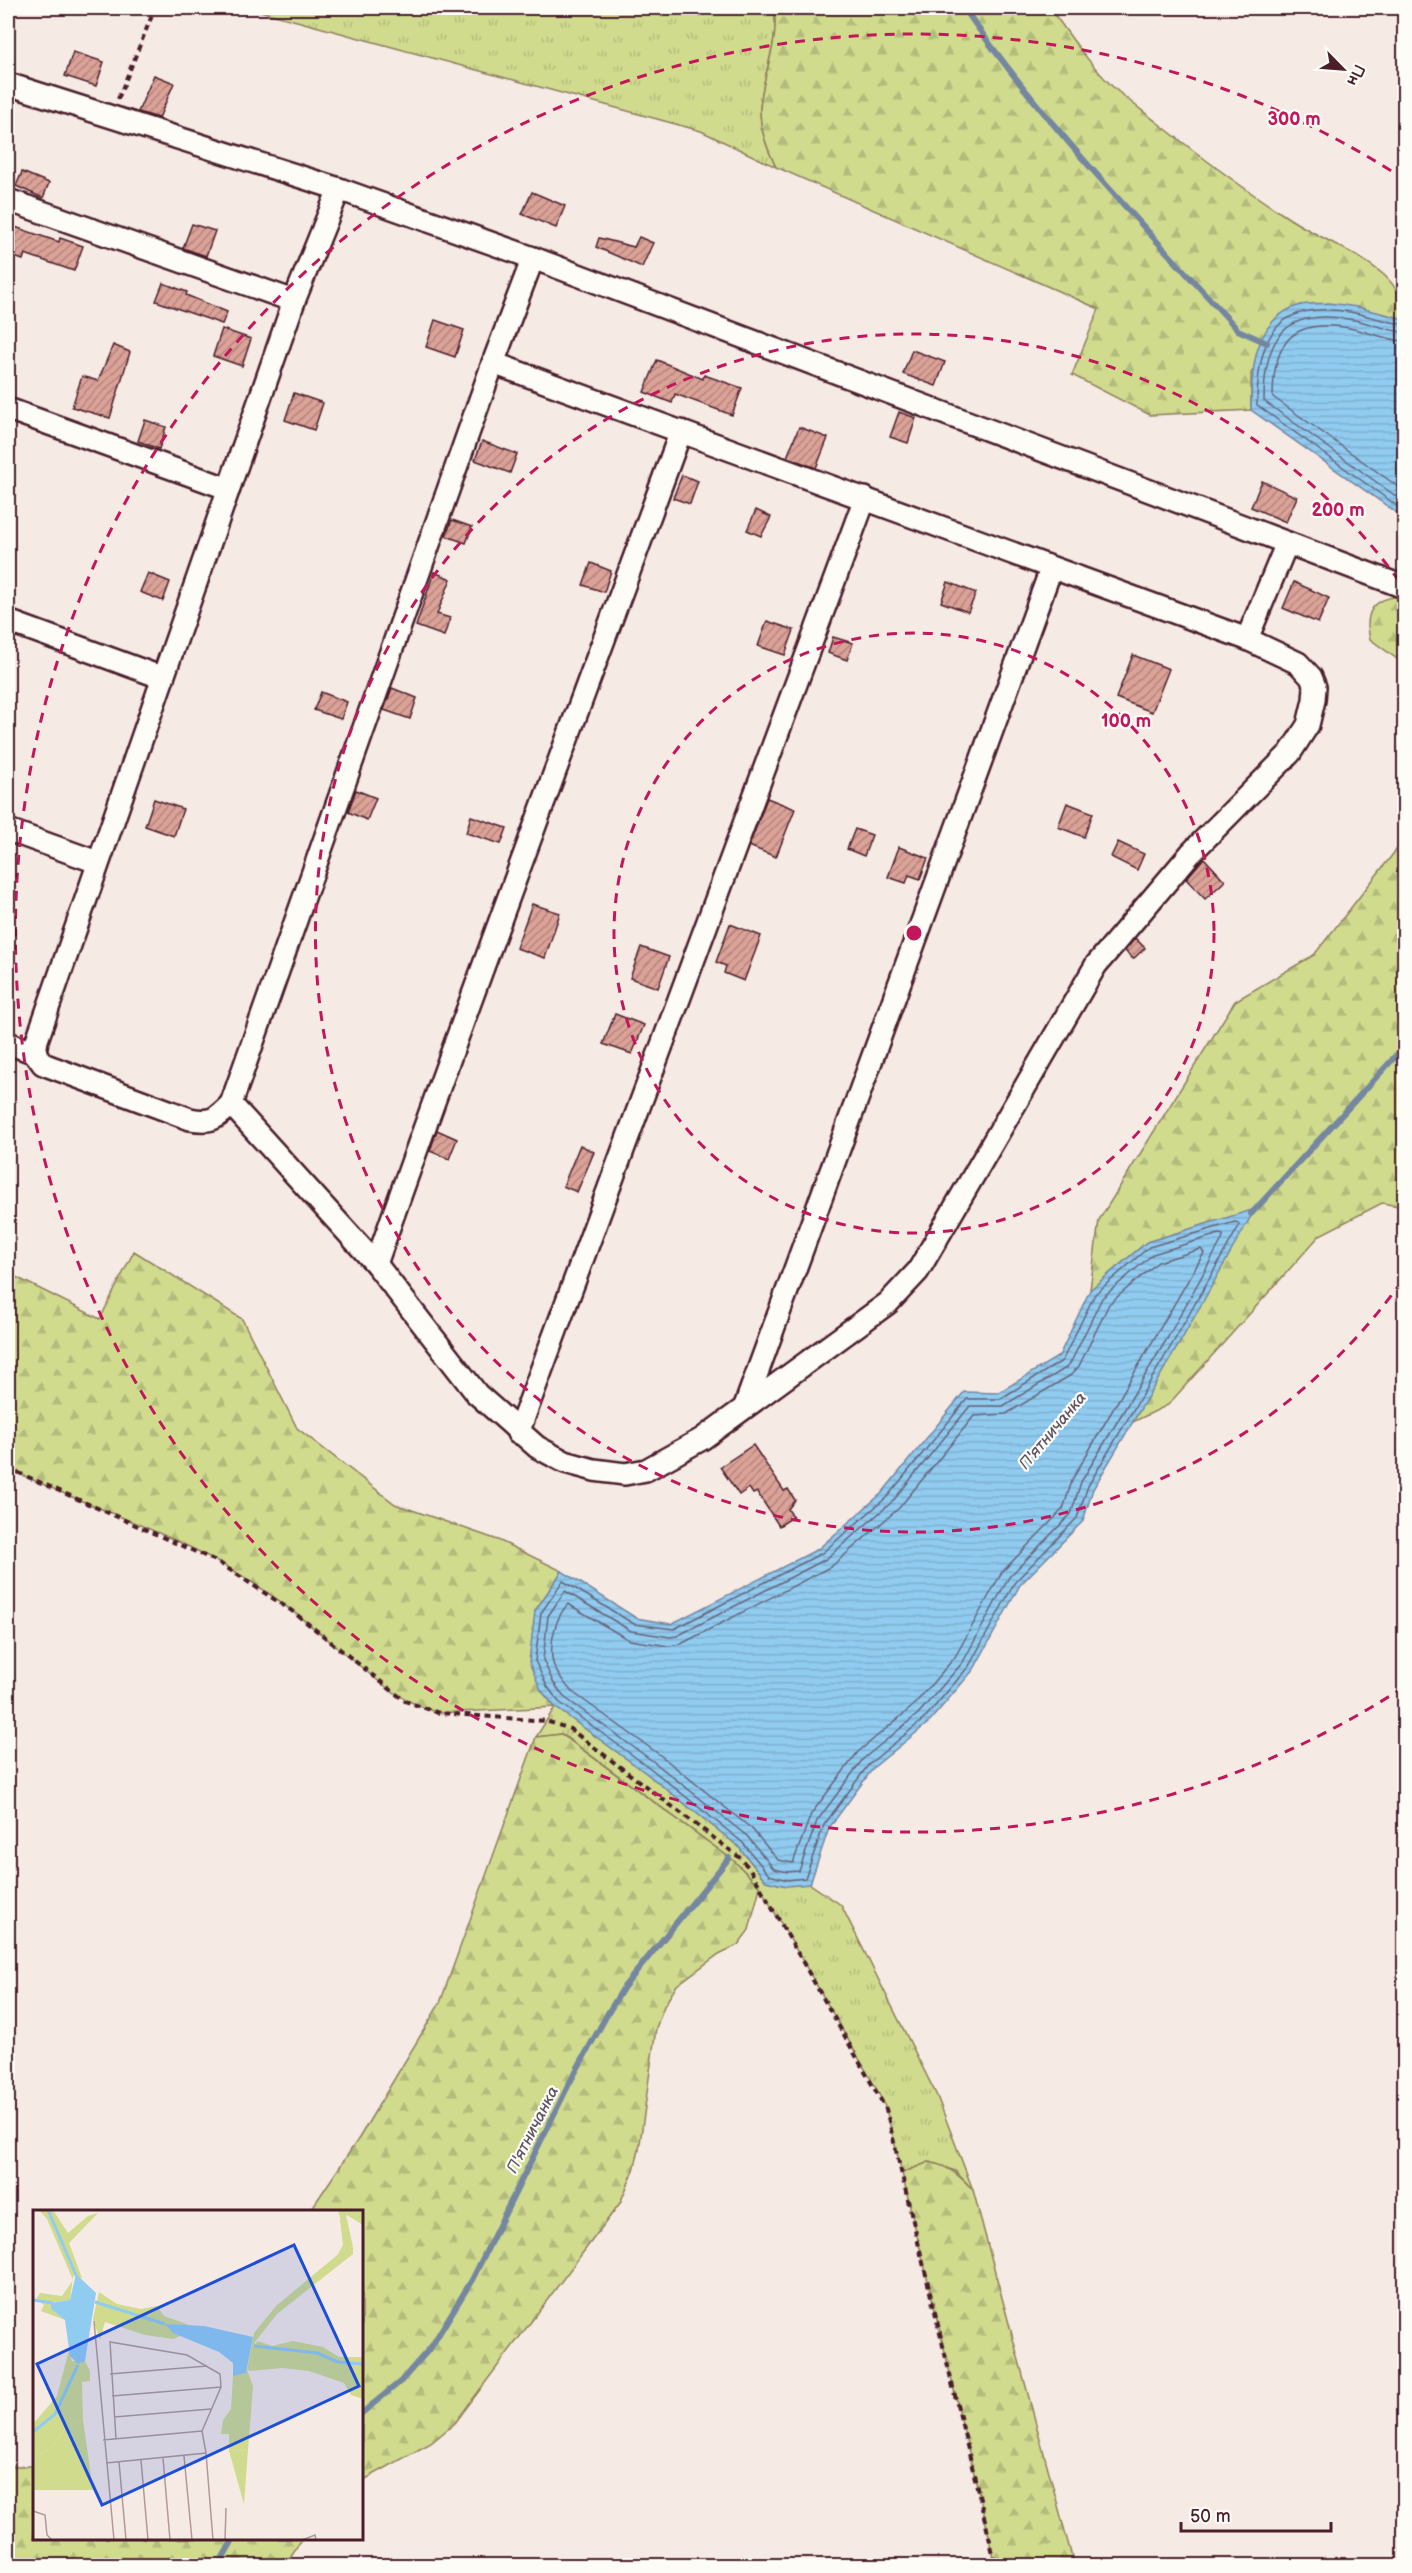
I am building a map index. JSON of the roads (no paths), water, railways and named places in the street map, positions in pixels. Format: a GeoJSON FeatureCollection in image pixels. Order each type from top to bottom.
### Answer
{"type":"FeatureCollection","features":[{"type":"Feature","properties":{"kind":"street"},"geometry":{"type":"LineString","coordinates":[[8,84],[339,189],[533,258],[1404,587]]}},
{"type":"Feature","properties":{"kind":"street"},"geometry":{"type":"LineString","coordinates":[[35,1053],[37,1040],[97,862],[294,301],[339,189]]}},
{"type":"Feature","properties":{"kind":"street"},"geometry":{"type":"LineString","coordinates":[[8,200],[294,301]]}},
{"type":"Feature","properties":{"kind":"street"},"geometry":{"type":"LineString","coordinates":[[8,1043],[35,1053],[43,1064],[190,1119],[204,1122],[216,1119],[231,1104],[493,363],[533,258]]}},
{"type":"Feature","properties":{"kind":"street"},"geometry":{"type":"LineString","coordinates":[[231,1104],[376,1264],[477,1394],[518,1433],[537,1447],[565,1462],[594,1470],[625,1474],[646,1470],[702,1439],[888,1303],[918,1271],[1096,965],[1191,853],[1274,770],[1308,725],[1315,687],[1311,677],[1298,663],[1247,639],[493,363]]}},
{"type":"Feature","properties":{"kind":"street"},"geometry":{"type":"LineString","coordinates":[[8,409],[229,489]]}},
{"type":"Feature","properties":{"kind":"street"},"geometry":{"type":"LineString","coordinates":[[376,1264],[463,1017],[510,896],[681,431]]}},
{"type":"Feature","properties":{"kind":"street"},"geometry":{"type":"LineString","coordinates":[[518,1433],[865,498]]}},
{"type":"Feature","properties":{"kind":"street"},"geometry":{"type":"LineString","coordinates":[[1247,639],[1287,543]]}},
{"type":"Feature","properties":{"kind":"street"},"geometry":{"type":"LineString","coordinates":[[745,1406],[1051,568]]}},
{"type":"Feature","properties":{"kind":"street"},"geometry":{"type":"LineString","coordinates":[[8,621],[163,678]]}},
{"type":"Feature","properties":{"kind":"street"},"geometry":{"type":"LineString","coordinates":[[8,830],[97,862]]}},
{"type":"Feature","properties":{"kind":"water"},"geometry":{"type":"Polygon","coordinates":[[[1329,303],[1357,307],[1404,319],[1404,518],[1251,410],[1254,362],[1258,347],[1273,321],[1285,311],[1301,305],[1329,303]]]}},
{"type":"Feature","properties":{"kind":"water"},"geometry":{"type":"Polygon","coordinates":[[[1255,1209],[1179,1344],[1093,1489],[1083,1521],[1020,1585],[974,1669],[928,1723],[874,1767],[829,1828],[810,1884],[787,1886],[766,1881],[738,1846],[646,1773],[555,1707],[541,1690],[529,1662],[535,1611],[562,1571],[636,1618],[671,1624],[818,1549],[882,1493],[964,1392],[998,1393],[1059,1356],[1090,1290],[1147,1242],[1255,1209]]]}},
{"type":"Feature","properties":{"kind":"waterway"},"geometry":{"type":"LineString","coordinates":[[964,8],[1027,93],[1131,213],[1238,330],[1267,343]]}},
{"type":"Feature","properties":{"kind":"waterway","name":"П'ятничанка"},"geometry":{"type":"LineString","coordinates":[[1251,1214],[1404,1047]]}},
{"type":"Feature","properties":{"kind":"waterway","name":"П'ятничанка"},"geometry":{"type":"LineString","coordinates":[[363,2412],[401,2381],[431,2347],[472,2280],[570,2082],[608,2013],[624,1987],[729,1858]]}},
{"type":"Feature","properties":{"kind":"waterway","name":"П'ятничанка"},"geometry":{"type":"LineString","coordinates":[[218,2566],[233,2540]]}}]}
